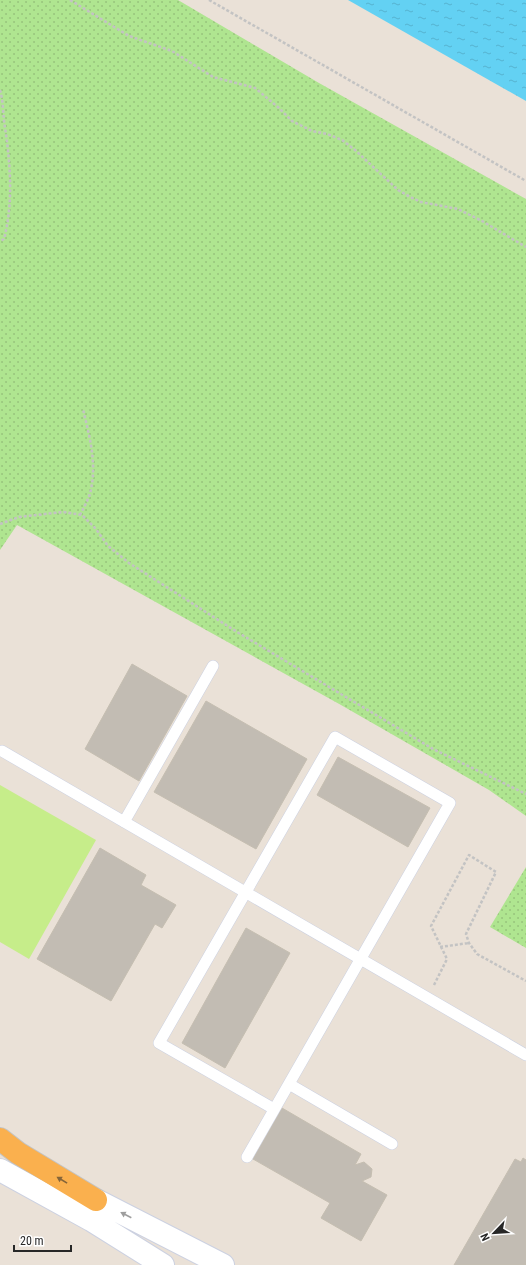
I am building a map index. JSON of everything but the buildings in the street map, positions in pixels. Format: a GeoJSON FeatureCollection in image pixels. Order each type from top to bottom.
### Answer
{"type":"FeatureCollection","features":[{"type":"Feature","properties":{"kind":"highway"},"geometry":{"type":"LineString","coordinates":[[0,1139],[93,1210]]}},
{"type":"Feature","properties":{"kind":"street"},"geometry":{"type":"LineString","coordinates":[[0,1170],[223,1265]]}},
{"type":"Feature","properties":{"kind":"street"},"geometry":{"type":"LineString","coordinates":[[93,1210],[163,1265]]}},
{"type":"Feature","properties":{"kind":"street"},"geometry":{"type":"LineString","coordinates":[[93,1210],[209,1265]]}},
{"type":"Feature","properties":{"kind":"lane"},"geometry":{"type":"LineString","coordinates":[[124,822],[213,666]]}},
{"type":"Feature","properties":{"kind":"lane"},"geometry":{"type":"LineString","coordinates":[[247,1157],[450,803],[335,737],[159,1043],[274,1109]]}},
{"type":"Feature","properties":{"kind":"lane"},"geometry":{"type":"LineString","coordinates":[[2,751],[526,1055]]}},
{"type":"Feature","properties":{"kind":"lane"},"geometry":{"type":"LineString","coordinates":[[289,1084],[392,1144]]}},
{"type":"Feature","properties":{"kind":"path"},"geometry":{"type":"LineString","coordinates":[[70,0],[129,36],[172,51],[213,77],[255,88],[292,121],[312,131],[327,134],[342,140],[398,190],[410,197],[421,202],[458,209],[482,221],[526,247]]}},
{"type":"Feature","properties":{"kind":"path"},"geometry":{"type":"LineString","coordinates":[[208,0],[526,181]]}},
{"type":"Feature","properties":{"kind":"path"},"geometry":{"type":"LineString","coordinates":[[0,90],[9,157],[9,208],[4,239],[0,241]]}},
{"type":"Feature","properties":{"kind":"path"},"geometry":{"type":"LineString","coordinates":[[80,515],[91,490],[93,462],[83,409]]}},
{"type":"Feature","properties":{"kind":"path"},"geometry":{"type":"LineString","coordinates":[[0,524],[19,517],[45,514],[63,512],[80,515],[96,529],[108,546],[129,564],[237,632],[433,749],[526,794]]}},
{"type":"Feature","properties":{"kind":"path"},"geometry":{"type":"LineString","coordinates":[[427,998],[447,959],[431,926],[469,855],[496,872],[466,934],[469,943],[476,954],[526,981]]}},
{"type":"Feature","properties":{"kind":"path"},"geometry":{"type":"LineString","coordinates":[[440,947],[469,943]]}},
{"type":"Feature","properties":{"kind":"green space"},"geometry":{"type":"Polygon","coordinates":[[[0,0],[178,0],[319,83],[526,199],[526,816],[489,790],[341,705],[17,525],[0,550],[0,0]]]}},
{"type":"Feature","properties":{"kind":"green space"},"geometry":{"type":"Polygon","coordinates":[[[0,785],[96,840],[29,959],[0,942],[0,785]]]}},
{"type":"Feature","properties":{"kind":"green space"},"geometry":{"type":"Polygon","coordinates":[[[526,867],[526,948],[490,927],[526,867]]]}},
{"type":"Feature","properties":{"kind":"water"},"geometry":{"type":"Polygon","coordinates":[[[348,0],[526,0],[526,101],[348,0]]]}}]}
